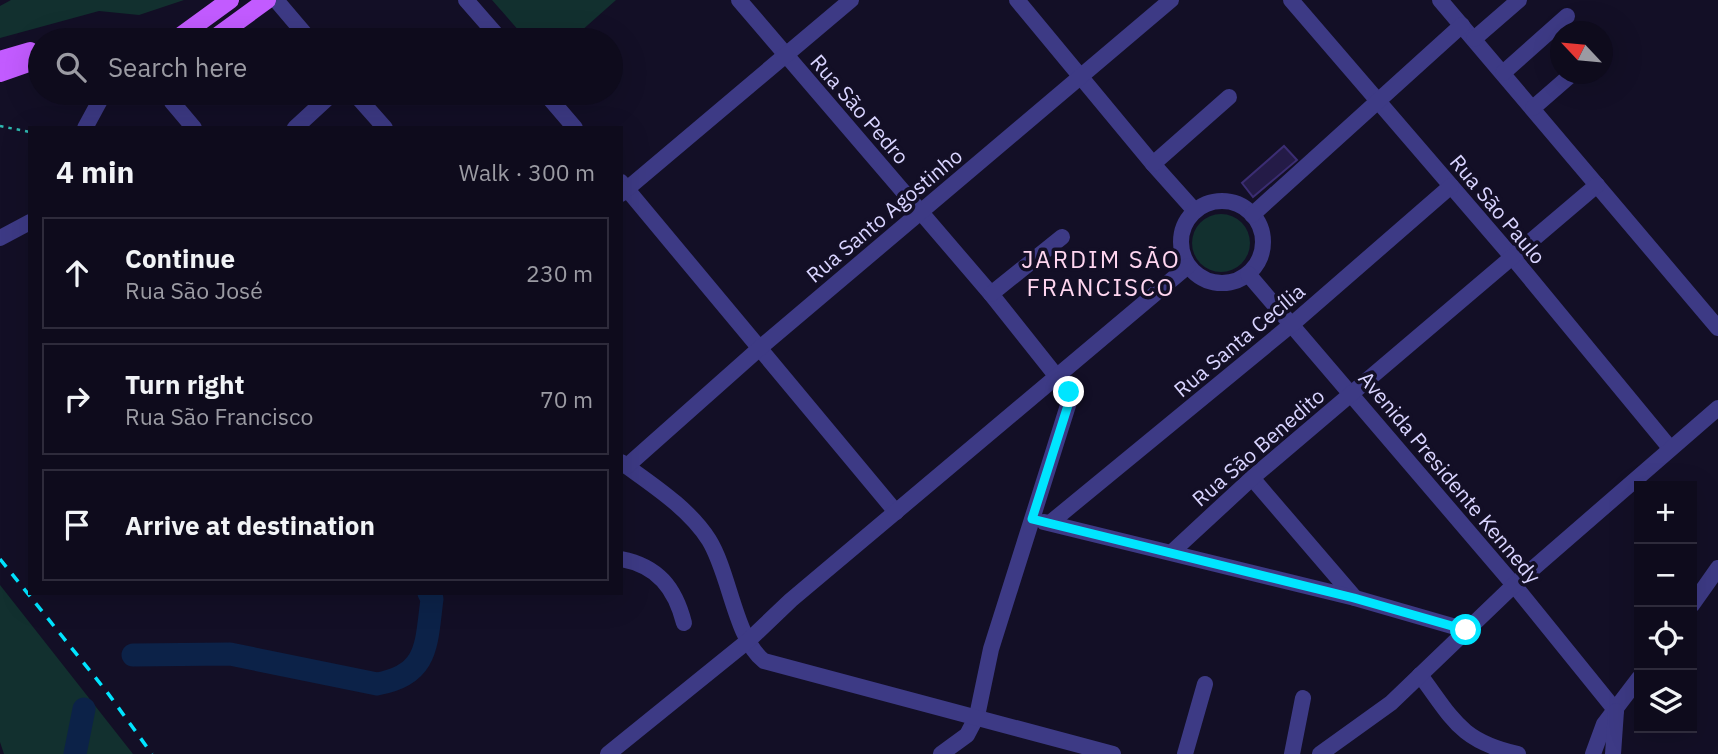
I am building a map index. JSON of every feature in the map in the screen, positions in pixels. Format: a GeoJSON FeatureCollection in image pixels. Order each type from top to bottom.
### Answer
{"type":"FeatureCollection","features":[{"type":"Feature","properties":{"kind":"main road"},"geometry":{"type":"LineString","coordinates":[[192,28],[230,0]]}},
{"type":"Feature","properties":{"kind":"main road"},"geometry":{"type":"LineString","coordinates":[[228,28],[267,0]]}},
{"type":"Feature","properties":{"kind":"main road"},"geometry":{"type":"LineString","coordinates":[[0,60],[28,52]]}},
{"type":"Feature","properties":{"kind":"main road"},"geometry":{"type":"LineString","coordinates":[[0,74],[28,64]]}},
{"type":"Feature","properties":{"kind":"street"},"geometry":{"type":"LineString","coordinates":[[276,0],[300,28]]}},
{"type":"Feature","properties":{"kind":"street"},"geometry":{"type":"LineString","coordinates":[[466,0],[490,28]]}},
{"type":"Feature","properties":{"kind":"street","name":"Rua São Pedro"},"geometry":{"type":"LineString","coordinates":[[739,0],[991,294],[1069,392]]}},
{"type":"Feature","properties":{"kind":"street"},"geometry":{"type":"LineString","coordinates":[[851,0],[623,188],[761,347],[896,512]]}},
{"type":"Feature","properties":{"kind":"street"},"geometry":{"type":"LineString","coordinates":[[1017,0],[1195,211]]}},
{"type":"Feature","properties":{"kind":"street","name":"Rua Santo Agostinho"},"geometry":{"type":"LineString","coordinates":[[624,464],[1171,0]]}},
{"type":"Feature","properties":{"kind":"street","name":"Rua São Paulo"},"geometry":{"type":"LineString","coordinates":[[1292,0],[1514,259],[1670,448]]}},
{"type":"Feature","properties":{"kind":"street"},"geometry":{"type":"LineString","coordinates":[[1440,0],[1718,328]]}},
{"type":"Feature","properties":{"kind":"street"},"geometry":{"type":"LineString","coordinates":[[1474,39],[1519,0]]}},
{"type":"Feature","properties":{"kind":"street"},"geometry":{"type":"LineString","coordinates":[[1503,74],[1567,16]]}},
{"type":"Feature","properties":{"kind":"street"},"geometry":{"type":"LineString","coordinates":[[1252,215],[1462,25]]}},
{"type":"Feature","properties":{"kind":"street"},"geometry":{"type":"LineString","coordinates":[[1532,108],[1560,84]]}},
{"type":"Feature","properties":{"kind":"street"},"geometry":{"type":"LineString","coordinates":[[1153,164],[1229,97]]}},
{"type":"Feature","properties":{"kind":"street"},"geometry":{"type":"LineString","coordinates":[[86,126],[97,105]]}},
{"type":"Feature","properties":{"kind":"street"},"geometry":{"type":"LineString","coordinates":[[178,105],[193,126]]}},
{"type":"Feature","properties":{"kind":"street"},"geometry":{"type":"LineString","coordinates":[[297,126],[320,105]]}},
{"type":"Feature","properties":{"kind":"street"},"geometry":{"type":"LineString","coordinates":[[365,105],[383,126]]}},
{"type":"Feature","properties":{"kind":"street"},"geometry":{"type":"LineString","coordinates":[[555,105],[573,126]]}},
{"type":"Feature","properties":{"kind":"street","name":"Rua São Benedito"},"geometry":{"type":"LineString","coordinates":[[1172,552],[1252,478],[1514,259],[1597,185]]}},
{"type":"Feature","properties":{"kind":"street","name":"Rua Santa Cecília"},"geometry":{"type":"LineString","coordinates":[[1050,523],[1290,326],[1451,186]]}},
{"type":"Feature","properties":{"kind":"street"},"geometry":{"type":"LineString","coordinates":[[1221,201],[1233,202],[1252,215],[1263,239],[1262,253],[1248,274],[1222,284],[1209,282],[1188,266],[1181,242],[1183,229],[1195,211],[1221,201]]}},
{"type":"Feature","properties":{"kind":"street"},"geometry":{"type":"LineString","coordinates":[[0,238],[28,223]]}},
{"type":"Feature","properties":{"kind":"street"},"geometry":{"type":"LineString","coordinates":[[991,294],[1062,237]]}},
{"type":"Feature","properties":{"kind":"street"},"geometry":{"type":"LineString","coordinates":[[608,754],[749,640],[791,600],[1188,266]]}},
{"type":"Feature","properties":{"kind":"street","name":"Avenida Presidente Kennedy"},"geometry":{"type":"LineString","coordinates":[[1248,274],[1514,584],[1616,711]]}},
{"type":"Feature","properties":{"kind":"street"},"geometry":{"type":"LineString","coordinates":[[941,754],[967,735],[977,716],[991,649],[1082,356]]}},
{"type":"Feature","properties":{"kind":"street"},"geometry":{"type":"LineString","coordinates":[[1320,754],[1369,722],[1514,584],[1718,408]]}},
{"type":"Feature","properties":{"kind":"street"},"geometry":{"type":"LineString","coordinates":[[624,464],[680,508],[704,534],[728,581],[757,656],[772,666],[977,716],[1113,754]]}},
{"type":"Feature","properties":{"kind":"street"},"geometry":{"type":"LineString","coordinates":[[1252,478],[1354,598]]}},
{"type":"Feature","properties":{"kind":"street"},"geometry":{"type":"LineString","coordinates":[[1032,519],[1354,598],[1466,630]]}},
{"type":"Feature","properties":{"kind":"street"},"geometry":{"type":"LineString","coordinates":[[623,560],[658,573],[678,600],[684,623]]}},
{"type":"Feature","properties":{"kind":"street"},"geometry":{"type":"LineString","coordinates":[[1697,598],[1718,568]]}},
{"type":"Feature","properties":{"kind":"street"},"geometry":{"type":"LineString","coordinates":[[1420,674],[1468,736],[1492,748],[1518,754]]}},
{"type":"Feature","properties":{"kind":"street"},"geometry":{"type":"LineString","coordinates":[[1185,754],[1205,684]]}},
{"type":"Feature","properties":{"kind":"street"},"geometry":{"type":"LineString","coordinates":[[1593,754],[1604,724],[1634,685]]}},
{"type":"Feature","properties":{"kind":"street"},"geometry":{"type":"LineString","coordinates":[[1292,754],[1303,698]]}},
{"type":"Feature","properties":{"kind":"street"},"geometry":{"type":"LineString","coordinates":[[1614,754],[1616,711]]}},
{"type":"Feature","properties":{"kind":"path"},"geometry":{"type":"LineString","coordinates":[[0,126],[28,132]]}},
{"type":"Feature","properties":{"kind":"green space"},"geometry":{"type":"Polygon","coordinates":[[[11,0],[184,0],[139,15],[99,11],[28,28],[28,30],[0,38],[0,6],[11,0]]]}},
{"type":"Feature","properties":{"kind":"green space"},"geometry":{"type":"Polygon","coordinates":[[[492,0],[616,0],[584,28],[516,28],[492,0]]]}},
{"type":"Feature","properties":{"kind":"green space"},"geometry":{"type":"Polygon","coordinates":[[[1215,214],[1227,214],[1242,222],[1250,237],[1250,249],[1242,264],[1227,272],[1215,272],[1200,264],[1192,249],[1192,237],[1200,222],[1215,214]]]}},
{"type":"Feature","properties":{"kind":"green space"},"geometry":{"type":"Polygon","coordinates":[[[0,585],[133,754],[4,754],[0,742],[0,585]]]}},
{"type":"Feature","properties":{"kind":"building"},"geometry":{"type":"Polygon","coordinates":[[[1284,146],[1297,160],[1253,197],[1242,183],[1284,146]]]}},
{"type":"Feature","properties":{"kind":"waterway"},"geometry":{"type":"LineString","coordinates":[[133,655],[230,654],[377,684],[407,673],[422,655],[428,630],[432,599],[430,595]]}},
{"type":"Feature","properties":{"kind":"waterway"},"geometry":{"type":"LineString","coordinates":[[75,754],[84,709]]}},
{"type":"Feature","properties":{"kind":"railway"},"geometry":{"type":"LineString","coordinates":[[0,559],[28,594]]}},
{"type":"Feature","properties":{"kind":"railway"},"geometry":{"type":"LineString","coordinates":[[29,595],[107,692],[152,754]]}},
{"type":"Feature","properties":{"kind":"district","name":"JARDIM SÃO FRANCISCO"},"geometry":{"type":"Point","coordinates":[1101,273]}},
{"type":"Feature","properties":{"kind":"route"},"geometry":{"type":"LineString","coordinates":[[1069,392],[1070,399],[1032,519],[1354,598],[1466,630]]}}]}
